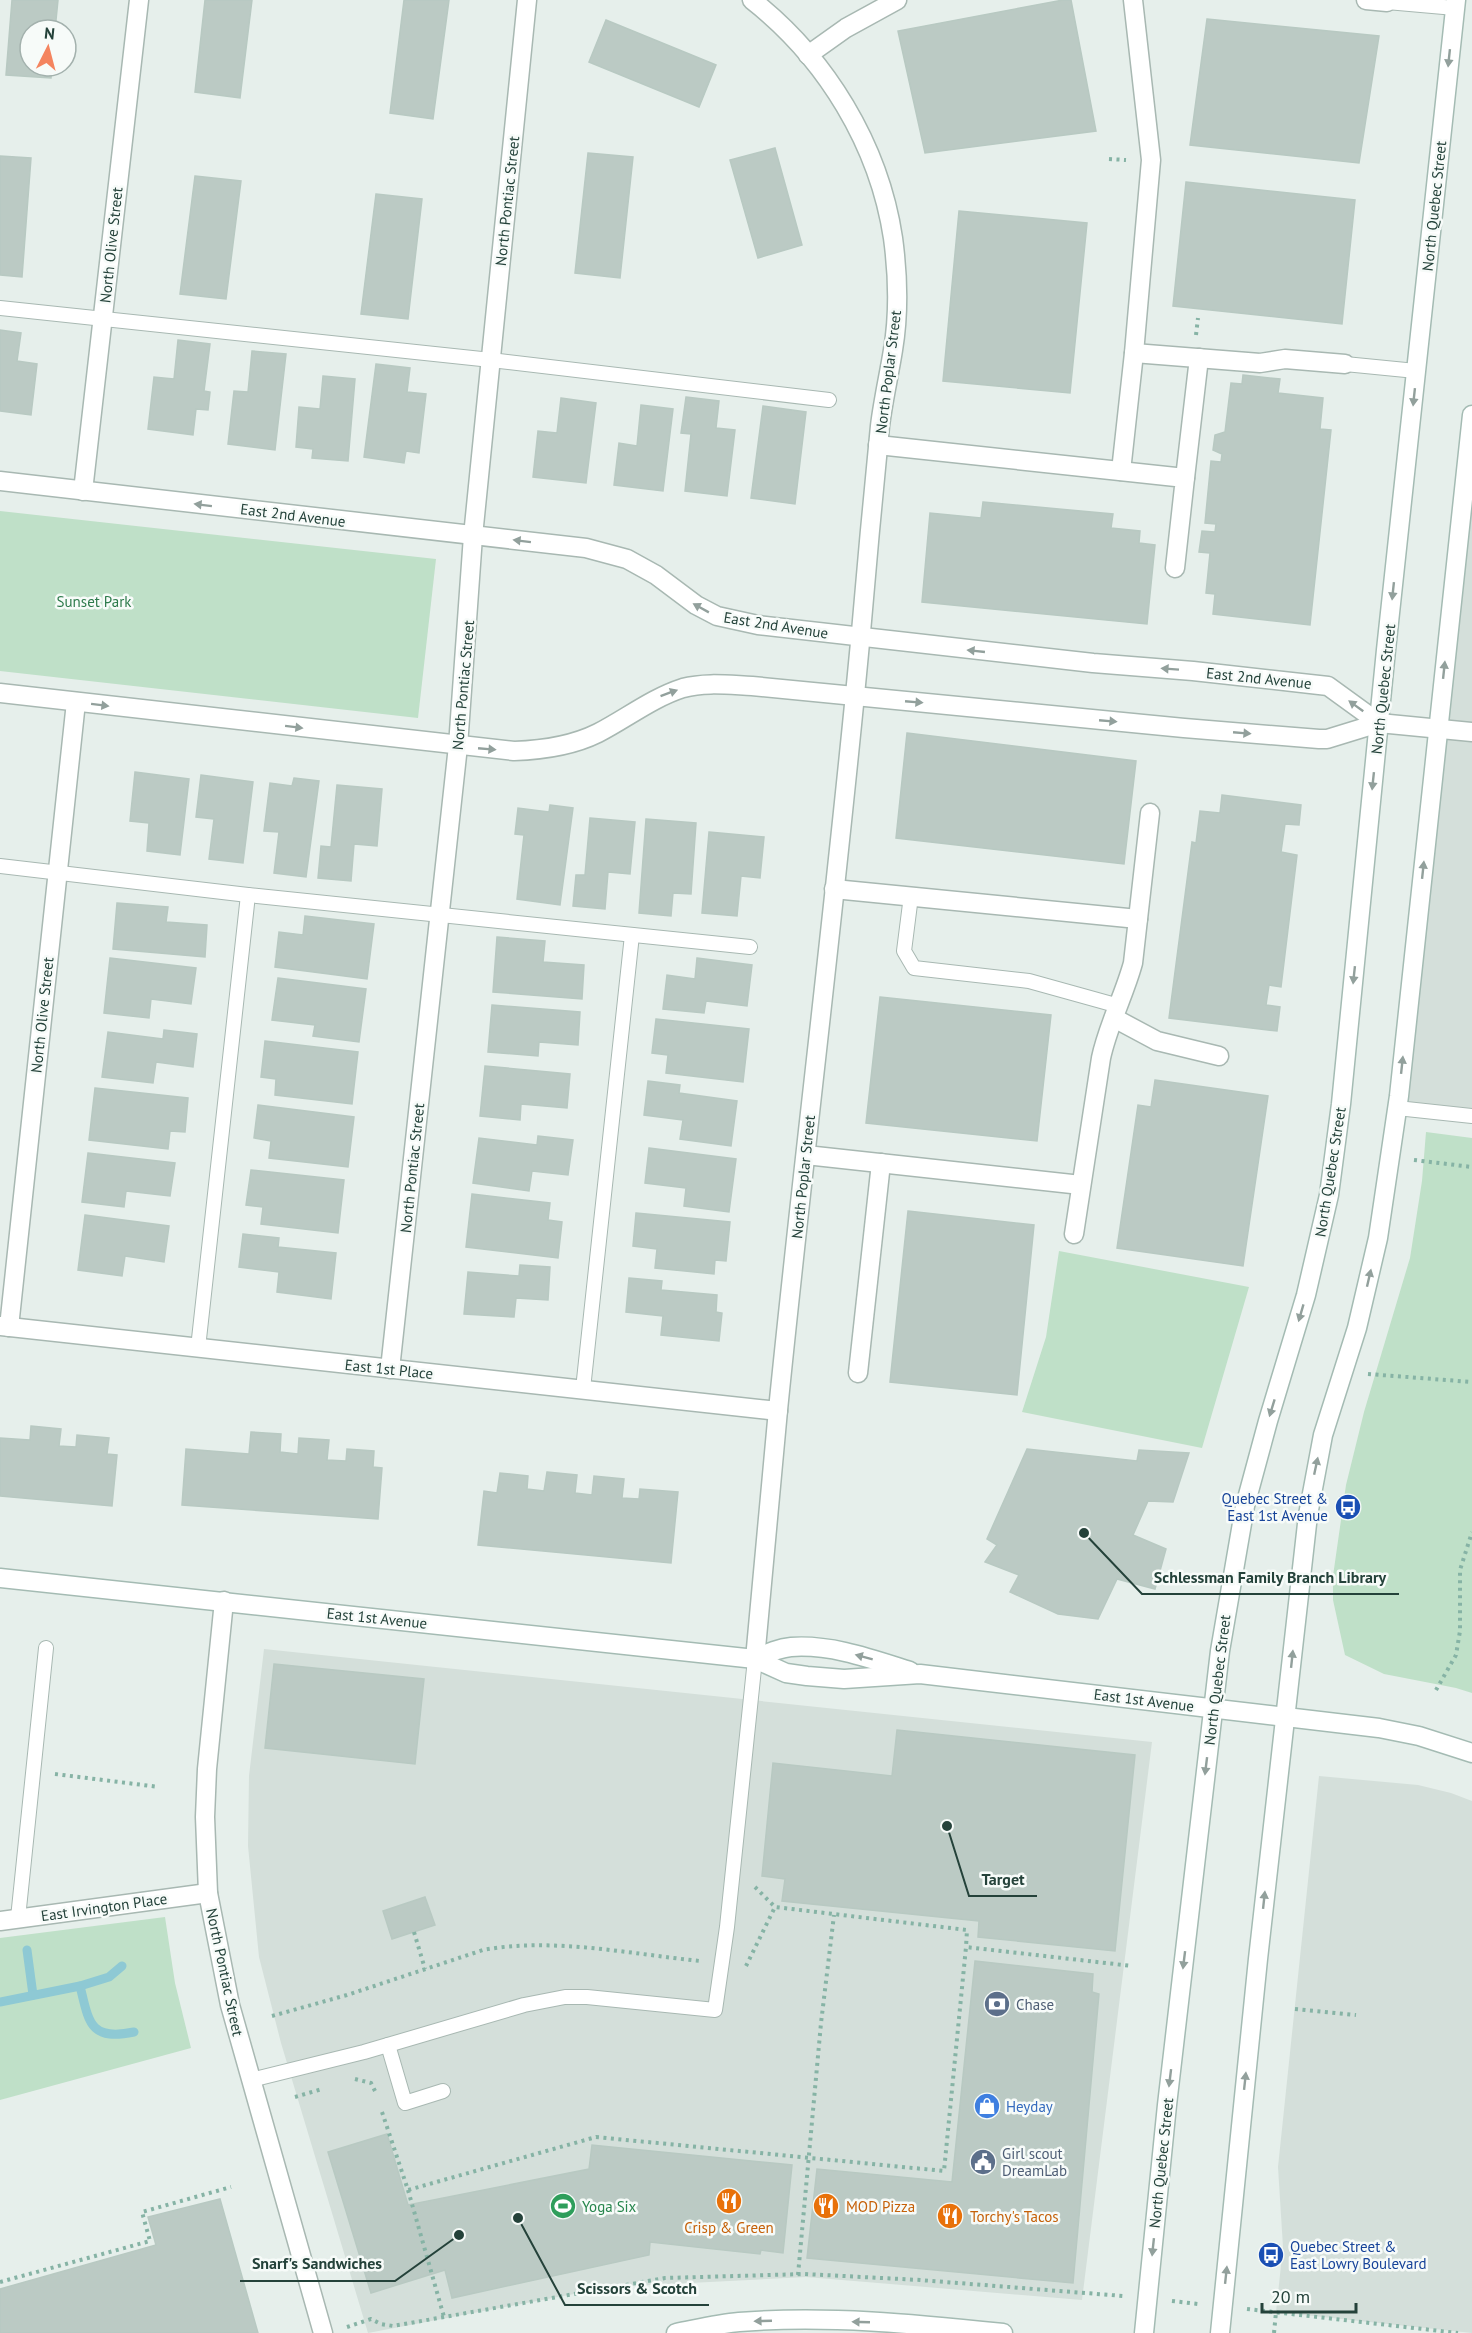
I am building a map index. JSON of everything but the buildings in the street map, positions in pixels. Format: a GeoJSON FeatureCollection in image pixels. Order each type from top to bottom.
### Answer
{"type":"FeatureCollection","features":[{"type":"Feature","properties":{"kind":"street","name":"North Olive Street"},"geometry":{"type":"LineString","coordinates":[[83,491],[139,0]]}},
{"type":"Feature","properties":{"kind":"street","name":"North Pontiac Street"},"geometry":{"type":"LineString","coordinates":[[390,1369],[458,746],[473,536],[527,0]]}},
{"type":"Feature","properties":{"kind":"street","name":"North Poplar Street"},"geometry":{"type":"LineString","coordinates":[[752,0],[808,55],[845,106],[872,157],[880,181],[893,240],[897,297],[895,332],[878,446],[861,637],[778,1411],[755,1659]]}},
{"type":"Feature","properties":{"kind":"street"},"geometry":{"type":"LineString","coordinates":[[808,55],[846,28],[897,0]]}},
{"type":"Feature","properties":{"kind":"street"},"geometry":{"type":"LineString","coordinates":[[1121,471],[1151,160],[1133,0]]}},
{"type":"Feature","properties":{"kind":"street"},"geometry":{"type":"LineString","coordinates":[[1366,0],[1387,2]]}},
{"type":"Feature","properties":{"kind":"street","name":"North Quebec Street"},"geometry":{"type":"LineString","coordinates":[[1144,2333],[1168,2095],[1220,1651],[1245,1506],[1309,1286],[1329,1195],[1341,1104],[1455,4]]}},
{"type":"Feature","properties":{"kind":"street"},"geometry":{"type":"LineString","coordinates":[[1134,353],[1197,350],[1260,363],[1285,359],[1345,364]]}},
{"type":"Feature","properties":{"kind":"street"},"geometry":{"type":"LineString","coordinates":[[1175,568],[1197,350]]}},
{"type":"Feature","properties":{"kind":"street"},"geometry":{"type":"LineString","coordinates":[[1220,2333],[1259,1947],[1315,1472],[1323,1435],[1357,1328],[1386,1195],[1472,415]]}},
{"type":"Feature","properties":{"kind":"street"},"geometry":{"type":"LineString","coordinates":[[878,446],[1185,478]]}},
{"type":"Feature","properties":{"kind":"street","name":"East 2nd Avenue"},"geometry":{"type":"LineString","coordinates":[[0,481],[586,549],[627,559],[656,575],[696,605],[717,616],[758,625],[1093,663],[1328,686],[1379,723]]}},
{"type":"Feature","properties":{"kind":"street"},"geometry":{"type":"LineString","coordinates":[[0,693],[514,751],[561,747],[598,733],[655,699],[685,687],[697,686],[752,686],[1319,739],[1327,739],[1379,723],[1472,732]]}},
{"type":"Feature","properties":{"kind":"street","name":"North Olive Street"},"geometry":{"type":"LineString","coordinates":[[4,1327],[76,702]]}},
{"type":"Feature","properties":{"kind":"street"},"geometry":{"type":"LineString","coordinates":[[1074,1234],[1105,1037],[1132,963],[1150,813]]}},
{"type":"Feature","properties":{"kind":"street"},"geometry":{"type":"LineString","coordinates":[[834,889],[1138,920]]}},
{"type":"Feature","properties":{"kind":"street"},"geometry":{"type":"LineString","coordinates":[[1116,1012],[1136,1031],[1157,1041],[1219,1056]]}},
{"type":"Feature","properties":{"kind":"street"},"geometry":{"type":"LineString","coordinates":[[806,1155],[1081,1185]]}},
{"type":"Feature","properties":{"kind":"street"},"geometry":{"type":"LineString","coordinates":[[858,1372],[881,1163]]}},
{"type":"Feature","properties":{"kind":"street","name":"East 1st Place"},"geometry":{"type":"LineString","coordinates":[[4,1327],[778,1411]]}},
{"type":"Feature","properties":{"kind":"street","name":"East 1st Avenue"},"geometry":{"type":"LineString","coordinates":[[0,1578],[755,1659],[786,1673],[807,1676],[844,1679],[920,1674],[1214,1708],[1379,1728],[1419,1736],[1472,1753]]}},
{"type":"Feature","properties":{"kind":"street","name":"North Pontiac Street"},"geometry":{"type":"LineString","coordinates":[[224,1601],[207,1769],[205,1817],[208,1893],[230,2006],[323,2333]]}},
{"type":"Feature","properties":{"kind":"street","name":"East 1st Avenue"},"geometry":{"type":"LineString","coordinates":[[755,1659],[784,1648],[810,1648],[848,1652],[920,1674]]}},
{"type":"Feature","properties":{"kind":"street","name":"East Irvington Place"},"geometry":{"type":"LineString","coordinates":[[9,1919],[208,1893]]}},
{"type":"Feature","properties":{"kind":"street"},"geometry":{"type":"LineString","coordinates":[[676,2333],[720,2324],[790,2320],[876,2322],[1004,2333]]}},
{"type":"Feature","properties":{"kind":"lane"},"geometry":{"type":"LineString","coordinates":[[1387,2],[1455,4]]}},
{"type":"Feature","properties":{"kind":"lane"},"geometry":{"type":"LineString","coordinates":[[0,308],[491,360],[828,400]]}},
{"type":"Feature","properties":{"kind":"lane"},"geometry":{"type":"LineString","coordinates":[[1345,364],[1416,371]]}},
{"type":"Feature","properties":{"kind":"lane"},"geometry":{"type":"LineString","coordinates":[[0,866],[248,895],[750,947]]}},
{"type":"Feature","properties":{"kind":"lane"},"geometry":{"type":"LineString","coordinates":[[198,1348],[248,895]]}},
{"type":"Feature","properties":{"kind":"lane"},"geometry":{"type":"LineString","coordinates":[[911,896],[904,951],[914,968],[1029,981],[1116,1012]]}},
{"type":"Feature","properties":{"kind":"lane"},"geometry":{"type":"LineString","coordinates":[[583,1389],[632,935]]}},
{"type":"Feature","properties":{"kind":"lane"},"geometry":{"type":"LineString","coordinates":[[1397,1108],[1472,1116]]}},
{"type":"Feature","properties":{"kind":"lane"},"geometry":{"type":"LineString","coordinates":[[9,1919],[33,1771],[46,1648]]}},
{"type":"Feature","properties":{"kind":"lane"},"geometry":{"type":"LineString","coordinates":[[251,2080],[388,2045],[524,2005],[565,1997],[587,1997],[715,2010],[755,1659]]}},
{"type":"Feature","properties":{"kind":"lane"},"geometry":{"type":"LineString","coordinates":[[388,2045],[405,2103],[443,2091]]}},
{"type":"Feature","properties":{"kind":"path"},"geometry":{"type":"LineString","coordinates":[[1197,350],[1198,318]]}},
{"type":"Feature","properties":{"kind":"path"},"geometry":{"type":"LineString","coordinates":[[1414,1160],[1472,1167]]}},
{"type":"Feature","properties":{"kind":"path"},"geometry":{"type":"LineString","coordinates":[[1367,1374],[1472,1382]]}},
{"type":"Feature","properties":{"kind":"path"},"geometry":{"type":"LineString","coordinates":[[1437,1690],[1456,1655],[1460,1631],[1460,1570],[1472,1532]]}},
{"type":"Feature","properties":{"kind":"path"},"geometry":{"type":"LineString","coordinates":[[33,1771],[159,1787]]}},
{"type":"Feature","properties":{"kind":"path"},"geometry":{"type":"LineString","coordinates":[[408,2190],[596,2137],[944,2171],[967,1930],[775,1907],[755,1887],[756,1876]]}},
{"type":"Feature","properties":{"kind":"path"},"geometry":{"type":"LineString","coordinates":[[272,2016],[483,1950],[521,1945],[555,1945],[746,1966],[775,1907]]}},
{"type":"Feature","properties":{"kind":"path"},"geometry":{"type":"LineString","coordinates":[[798,2275],[834,1915]]}},
{"type":"Feature","properties":{"kind":"path"},"geometry":{"type":"LineString","coordinates":[[414,1932],[425,1969]]}},
{"type":"Feature","properties":{"kind":"path"},"geometry":{"type":"LineString","coordinates":[[966,1947],[1132,1966]]}},
{"type":"Feature","properties":{"kind":"path"},"geometry":{"type":"LineString","coordinates":[[1295,2009],[1356,2015]]}},
{"type":"Feature","properties":{"kind":"path"},"geometry":{"type":"LineString","coordinates":[[344,2082],[354,2079],[371,2083],[377,2098]]}},
{"type":"Feature","properties":{"kind":"path"},"geometry":{"type":"LineString","coordinates":[[295,2097],[325,2088]]}},
{"type":"Feature","properties":{"kind":"path"},"geometry":{"type":"LineString","coordinates":[[381,2108],[408,2190],[444,2317]]}},
{"type":"Feature","properties":{"kind":"path"},"geometry":{"type":"LineString","coordinates":[[0,2282],[150,2241],[142,2212],[231,2187]]}},
{"type":"Feature","properties":{"kind":"path"},"geometry":{"type":"LineString","coordinates":[[350,2326],[371,2319],[393,2326],[665,2278],[798,2275],[920,2280],[1086,2292],[1458,2333]]}},
{"type":"Feature","properties":{"kind":"path"},"geometry":{"type":"LineString","coordinates":[[1274,2333],[1276,2312]]}},
{"type":"Feature","properties":{"kind":"shaded area"},"geometry":{"type":"Polygon","coordinates":[[[1472,415],[1472,1116],[1397,1108],[1472,415]]]}},
{"type":"Feature","properties":{"kind":"shaded area"},"geometry":{"type":"Polygon","coordinates":[[[264,1649],[1152,1742],[1082,2300],[806,2277],[611,2287],[368,2333],[281,2043],[259,1957],[248,1846],[249,1776],[264,1649]]]}},
{"type":"Feature","properties":{"kind":"shaded area"},"geometry":{"type":"Polygon","coordinates":[[[1319,1776],[1418,1785],[1472,1801],[1472,2333],[1276,2312],[1283,2247],[1278,2167],[1319,1776]]]}},
{"type":"Feature","properties":{"kind":"green space","name":"Sunset Park"},"geometry":{"type":"Polygon","coordinates":[[[0,511],[436,559],[418,718],[0,671],[0,511]]]}},
{"type":"Feature","properties":{"kind":"green space"},"geometry":{"type":"Polygon","coordinates":[[[1426,1132],[1472,1138],[1472,1693],[1384,1674],[1345,1655],[1333,1600],[1333,1576],[1346,1485],[1364,1412],[1410,1258],[1422,1181],[1426,1132]]]}},
{"type":"Feature","properties":{"kind":"green space"},"geometry":{"type":"Polygon","coordinates":[[[1059,1251],[1249,1287],[1202,1448],[1022,1412],[1046,1337],[1059,1251]]]}},
{"type":"Feature","properties":{"kind":"green space"},"geometry":{"type":"Polygon","coordinates":[[[165,1917],[175,1983],[191,2048],[0,2100],[0,1938],[165,1917]]]}},
{"type":"Feature","properties":{"kind":"waterway"},"geometry":{"type":"LineString","coordinates":[[27,1950],[33,1995]]}},
{"type":"Feature","properties":{"kind":"waterway"},"geometry":{"type":"LineString","coordinates":[[0,2002],[80,1986],[109,1977],[122,1966]]}},
{"type":"Feature","properties":{"kind":"waterway"},"geometry":{"type":"LineString","coordinates":[[80,1986],[89,2019],[94,2026],[108,2034],[134,2032]]}},
{"type":"Feature","properties":{"kind":"place","name":"Quebec Street & East 1st Avenue"},"geometry":{"type":"Point","coordinates":[1348,1507]}},
{"type":"Feature","properties":{"kind":"place","name":"Schlessman Family Branch Library"},"geometry":{"type":"Point","coordinates":[1084,1533]}},
{"type":"Feature","properties":{"kind":"place","name":"Target"},"geometry":{"type":"Point","coordinates":[947,1826]}},
{"type":"Feature","properties":{"kind":"place","name":"Chase"},"geometry":{"type":"Point","coordinates":[997,2004]}},
{"type":"Feature","properties":{"kind":"place","name":"Heyday"},"geometry":{"type":"Point","coordinates":[987,2106]}},
{"type":"Feature","properties":{"kind":"place","name":"Girl scout DreamLab"},"geometry":{"type":"Point","coordinates":[983,2162]}},
{"type":"Feature","properties":{"kind":"place","name":"Crisp & Green"},"geometry":{"type":"Point","coordinates":[729,2201]}},
{"type":"Feature","properties":{"kind":"place","name":"Yoga Six"},"geometry":{"type":"Point","coordinates":[563,2206]}},
{"type":"Feature","properties":{"kind":"place","name":"MOD Pizza"},"geometry":{"type":"Point","coordinates":[826,2206]}},
{"type":"Feature","properties":{"kind":"place","name":"Torchy's Tacos"},"geometry":{"type":"Point","coordinates":[950,2216]}},
{"type":"Feature","properties":{"kind":"place","name":"Scissors & Scotch"},"geometry":{"type":"Point","coordinates":[518,2218]}},
{"type":"Feature","properties":{"kind":"place","name":"Snarf's Sandwiches"},"geometry":{"type":"Point","coordinates":[459,2235]}},
{"type":"Feature","properties":{"kind":"place","name":"Quebec Street & East Lowry Boulevard"},"geometry":{"type":"Point","coordinates":[1271,2255]}}]}
